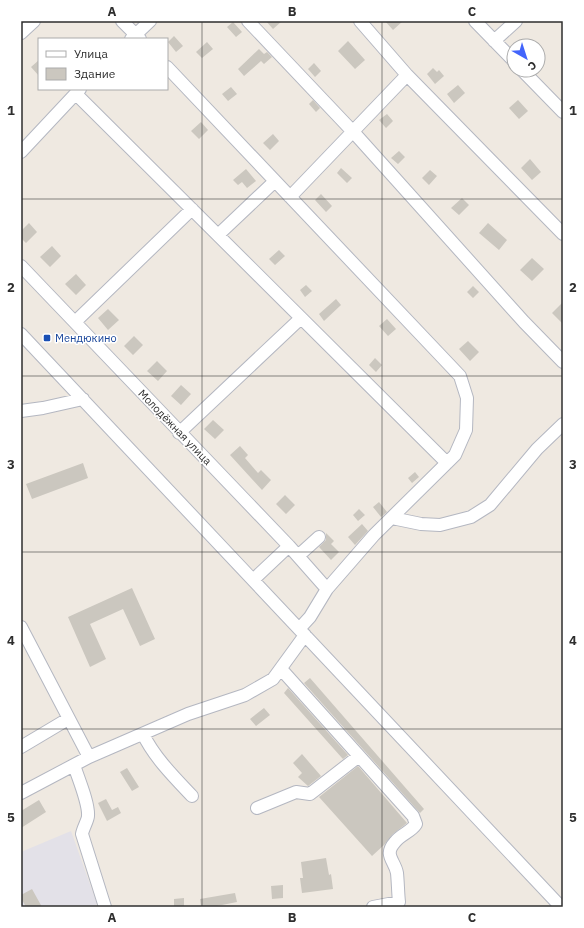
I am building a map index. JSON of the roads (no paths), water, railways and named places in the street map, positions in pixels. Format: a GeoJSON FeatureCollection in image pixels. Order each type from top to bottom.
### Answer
{"type":"FeatureCollection","features":[{"type":"Feature","properties":{"kind":"street"},"geometry":{"type":"LineString","coordinates":[[21,33],[34,21]]}},
{"type":"Feature","properties":{"kind":"street"},"geometry":{"type":"LineString","coordinates":[[122,21],[135,37],[150,21]]}},
{"type":"Feature","properties":{"kind":"street"},"geometry":{"type":"LineString","coordinates":[[248,21],[353,131],[524,322],[563,362]]}},
{"type":"Feature","properties":{"kind":"street"},"geometry":{"type":"LineString","coordinates":[[360,21],[407,75],[563,234]]}},
{"type":"Feature","properties":{"kind":"street"},"geometry":{"type":"LineString","coordinates":[[475,21],[506,53]]}},
{"type":"Feature","properties":{"kind":"street"},"geometry":{"type":"LineString","coordinates":[[494,41],[516,21]]}},
{"type":"Feature","properties":{"kind":"street"},"geometry":{"type":"LineString","coordinates":[[21,793],[89,757],[188,714],[245,695],[273,679],[281,669],[327,589],[374,535],[455,455],[466,430],[467,398],[460,376],[168,68]]}},
{"type":"Feature","properties":{"kind":"street"},"geometry":{"type":"LineString","coordinates":[[290,197],[407,75]]}},
{"type":"Feature","properties":{"kind":"street"},"geometry":{"type":"LineString","coordinates":[[530,78],[563,112]]}},
{"type":"Feature","properties":{"kind":"street"},"geometry":{"type":"LineString","coordinates":[[21,152],[78,91],[192,209],[447,463]]}},
{"type":"Feature","properties":{"kind":"street"},"geometry":{"type":"LineString","coordinates":[[218,235],[275,181]]}},
{"type":"Feature","properties":{"kind":"street"},"geometry":{"type":"LineString","coordinates":[[75,322],[192,209]]}},
{"type":"Feature","properties":{"kind":"street","name":"Молодёжная улица"},"geometry":{"type":"LineString","coordinates":[[21,266],[179,433],[289,546],[327,589]]}},
{"type":"Feature","properties":{"kind":"street"},"geometry":{"type":"LineString","coordinates":[[179,433],[301,318]]}},
{"type":"Feature","properties":{"kind":"street"},"geometry":{"type":"LineString","coordinates":[[21,334],[561,907]]}},
{"type":"Feature","properties":{"kind":"street"},"geometry":{"type":"LineString","coordinates":[[21,411],[43,408],[83,399]]}},
{"type":"Feature","properties":{"kind":"street"},"geometry":{"type":"LineString","coordinates":[[392,518],[421,524],[440,525],[471,517],[490,505],[537,449],[563,424]]}},
{"type":"Feature","properties":{"kind":"street"},"geometry":{"type":"LineString","coordinates":[[298,556],[319,537]]}},
{"type":"Feature","properties":{"kind":"street"},"geometry":{"type":"LineString","coordinates":[[253,580],[289,546]]}},
{"type":"Feature","properties":{"kind":"street"},"geometry":{"type":"LineString","coordinates":[[21,627],[25,643],[89,757]]}},
{"type":"Feature","properties":{"kind":"street"},"geometry":{"type":"LineString","coordinates":[[281,669],[413,816],[416,824],[413,829],[395,841],[390,848],[389,855],[397,871],[399,902],[373,907]]}},
{"type":"Feature","properties":{"kind":"street"},"geometry":{"type":"LineString","coordinates":[[21,747],[68,719]]}},
{"type":"Feature","properties":{"kind":"street"},"geometry":{"type":"LineString","coordinates":[[143,734],[147,742],[158,756],[192,796]]}},
{"type":"Feature","properties":{"kind":"street"},"geometry":{"type":"LineString","coordinates":[[257,808],[296,792],[310,794],[359,756]]}},
{"type":"Feature","properties":{"kind":"street"},"geometry":{"type":"LineString","coordinates":[[74,765],[88,809],[88,818],[84,825],[82,834],[105,907]]}},
{"type":"Feature","properties":{"kind":"place","name":"Мендюкино"},"geometry":{"type":"Point","coordinates":[47,338]}}]}
